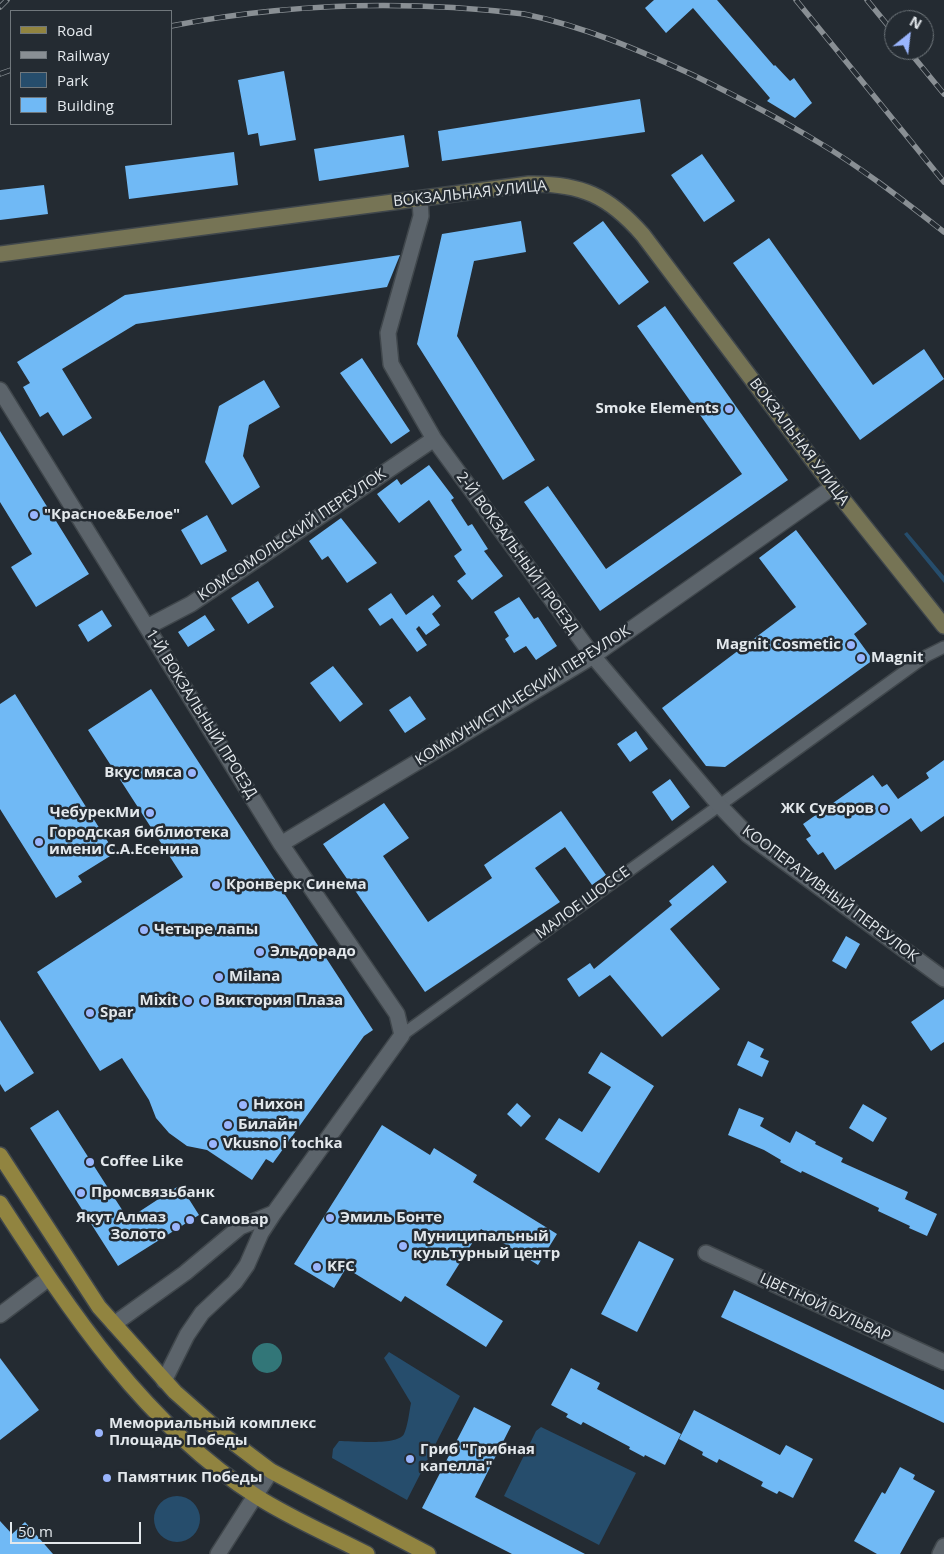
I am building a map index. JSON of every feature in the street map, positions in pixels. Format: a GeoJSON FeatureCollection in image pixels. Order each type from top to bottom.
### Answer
{"type":"FeatureCollection","features":[{"type":"Feature","properties":{"kind":"main road","name":"ВОКЗАЛЬНАЯ УЛИЦА"},"geometry":{"type":"LineString","coordinates":[[0,254],[420,199],[550,184],[571,186],[590,192],[612,204],[643,235],[832,487],[944,626]]}},
{"type":"Feature","properties":{"kind":"main road"},"geometry":{"type":"LineString","coordinates":[[0,1155],[70,1263],[114,1324],[164,1381],[226,1437],[271,1471],[428,1554]]}},
{"type":"Feature","properties":{"kind":"main road"},"geometry":{"type":"LineString","coordinates":[[0,1203],[78,1320],[108,1360],[155,1411],[209,1461],[256,1496],[367,1554]]}},
{"type":"Feature","properties":{"kind":"street","name":"2-Й ВОКЗАЛЬНЫЙ ПРОЕЗД"},"geometry":{"type":"LineString","coordinates":[[420,199],[421,216],[388,333],[391,364],[434,439],[593,656],[719,805]]}},
{"type":"Feature","properties":{"kind":"street","name":"1-Й ВОКЗАЛЬНЫЙ ПРОЕЗД"},"geometry":{"type":"LineString","coordinates":[[0,390],[281,844],[397,1014],[402,1035]]}},
{"type":"Feature","properties":{"kind":"street","name":"КОМСОМОЛЬСКИЙ ПЕРЕУЛОК"},"geometry":{"type":"LineString","coordinates":[[147,627],[191,604],[434,439]]}},
{"type":"Feature","properties":{"kind":"street","name":"КОММУНИСТИЧЕСКИЙ ПЕРЕУЛОК"},"geometry":{"type":"LineString","coordinates":[[281,844],[593,656],[832,487]]}},
{"type":"Feature","properties":{"kind":"street","name":"МАЛОЕ ШОССЕ"},"geometry":{"type":"LineString","coordinates":[[164,1381],[187,1335],[202,1313],[235,1282],[248,1265],[261,1233],[274,1213],[402,1035],[926,656],[944,646]]}},
{"type":"Feature","properties":{"kind":"street","name":"КООПЕРАТИВНЫЙ ПЕРЕУЛОК"},"geometry":{"type":"LineString","coordinates":[[719,805],[748,835],[944,979]]}},
{"type":"Feature","properties":{"kind":"street"},"geometry":{"type":"LineString","coordinates":[[114,1324],[185,1273],[240,1227],[274,1213]]}},
{"type":"Feature","properties":{"kind":"street","name":"ЦВЕТНОЙ БУЛЬВАР"},"geometry":{"type":"LineString","coordinates":[[706,1252],[944,1362]]}},
{"type":"Feature","properties":{"kind":"street"},"geometry":{"type":"LineString","coordinates":[[0,1315],[49,1278]]}},
{"type":"Feature","properties":{"kind":"street"},"geometry":{"type":"LineString","coordinates":[[218,1554],[271,1471]]}},
{"type":"Feature","properties":{"kind":"street"},"geometry":{"type":"LineString","coordinates":[[940,1554],[944,1546]]}},
{"type":"Feature","properties":{"kind":"green space"},"geometry":{"type":"Polygon","coordinates":[[[907,532],[944,576],[944,583],[904,534],[907,532]]]}},
{"type":"Feature","properties":{"kind":"green space"},"geometry":{"type":"Polygon","coordinates":[[[389,1352],[460,1396],[407,1500],[332,1458],[333,1449],[339,1441],[384,1441],[400,1438],[404,1434],[411,1403],[384,1358],[389,1352]]]}},
{"type":"Feature","properties":{"kind":"green space"},"geometry":{"type":"Polygon","coordinates":[[[541,1427],[636,1473],[599,1545],[504,1496],[536,1431],[541,1427]]]}},
{"type":"Feature","properties":{"kind":"green space"},"geometry":{"type":"Polygon","coordinates":[[[177,1496],[190,1500],[196,1506],[200,1519],[196,1532],[190,1538],[177,1542],[164,1538],[158,1532],[154,1519],[158,1506],[164,1500],[177,1496]]]}},
{"type":"Feature","properties":{"kind":"shaded area"},"geometry":{"type":"Polygon","coordinates":[[[267,1343],[277,1348],[282,1358],[277,1368],[267,1373],[257,1368],[252,1358],[257,1348],[267,1343]]]}},
{"type":"Feature","properties":{"kind":"building"},"geometry":{"type":"Polygon","coordinates":[[[654,0],[717,0],[774,66],[790,81],[794,78],[812,103],[795,118],[767,101],[770,98],[693,8],[666,33],[645,8],[654,0]]]}},
{"type":"Feature","properties":{"kind":"building"},"geometry":{"type":"Polygon","coordinates":[[[284,71],[296,140],[260,146],[258,133],[248,135],[238,80],[284,71]]]}},
{"type":"Feature","properties":{"kind":"building"},"geometry":{"type":"Polygon","coordinates":[[[640,99],[645,132],[442,161],[438,131],[640,99]]]}},
{"type":"Feature","properties":{"kind":"building"},"geometry":{"type":"Polygon","coordinates":[[[404,135],[409,167],[319,181],[314,149],[404,135]]]}},
{"type":"Feature","properties":{"kind":"building"},"geometry":{"type":"Polygon","coordinates":[[[234,152],[238,185],[129,199],[125,166],[234,152]]]}},
{"type":"Feature","properties":{"kind":"building"},"geometry":{"type":"Polygon","coordinates":[[[702,154],[735,201],[704,222],[671,175],[702,154]]]}},
{"type":"Feature","properties":{"kind":"building"},"geometry":{"type":"Polygon","coordinates":[[[44,185],[48,214],[0,220],[0,190],[44,185]]]}},
{"type":"Feature","properties":{"kind":"building"},"geometry":{"type":"Polygon","coordinates":[[[521,221],[526,252],[474,261],[457,336],[535,460],[503,480],[417,344],[442,234],[521,221]]]}},
{"type":"Feature","properties":{"kind":"building"},"geometry":{"type":"Polygon","coordinates":[[[603,221],[649,282],[619,305],[573,243],[603,221]]]}},
{"type":"Feature","properties":{"kind":"building"},"geometry":{"type":"Polygon","coordinates":[[[769,238],[873,385],[924,349],[944,379],[860,440],[733,263],[769,238]]]}},
{"type":"Feature","properties":{"kind":"building"},"geometry":{"type":"Polygon","coordinates":[[[400,255],[387,287],[136,324],[62,369],[92,418],[63,436],[48,412],[40,417],[23,387],[30,383],[17,362],[125,295],[400,255]]]}},
{"type":"Feature","properties":{"kind":"building"},"geometry":{"type":"Polygon","coordinates":[[[665,306],[788,480],[600,611],[524,502],[548,486],[606,569],[742,474],[637,326],[665,306]]]}},
{"type":"Feature","properties":{"kind":"building"},"geometry":{"type":"Polygon","coordinates":[[[362,358],[410,431],[391,444],[340,373],[362,358]]]}},
{"type":"Feature","properties":{"kind":"building"},"geometry":{"type":"Polygon","coordinates":[[[264,380],[280,407],[249,425],[243,456],[260,487],[232,505],[205,462],[219,406],[264,380]]]}},
{"type":"Feature","properties":{"kind":"building"},"geometry":{"type":"Polygon","coordinates":[[[0,431],[89,574],[36,607],[11,567],[32,554],[0,502],[0,431]]]}},
{"type":"Feature","properties":{"kind":"building"},"geometry":{"type":"Polygon","coordinates":[[[429,465],[454,498],[451,500],[468,526],[472,524],[488,549],[484,551],[503,576],[472,600],[457,581],[466,574],[454,556],[462,550],[429,500],[399,523],[377,494],[397,479],[401,485],[429,465]]]}},
{"type":"Feature","properties":{"kind":"building"},"geometry":{"type":"Polygon","coordinates":[[[207,515],[227,551],[201,565],[181,530],[207,515]]]}},
{"type":"Feature","properties":{"kind":"building"},"geometry":{"type":"Polygon","coordinates":[[[341,518],[377,563],[347,583],[328,556],[322,560],[309,541],[341,518]]]}},
{"type":"Feature","properties":{"kind":"building"},"geometry":{"type":"Polygon","coordinates":[[[796,530],[867,624],[854,634],[873,660],[725,767],[706,766],[662,708],[796,607],[759,558],[796,530]]]}},
{"type":"Feature","properties":{"kind":"building"},"geometry":{"type":"Polygon","coordinates":[[[258,581],[274,607],[248,624],[231,598],[258,581]]]}},
{"type":"Feature","properties":{"kind":"building"},"geometry":{"type":"Polygon","coordinates":[[[391,593],[406,615],[433,595],[441,606],[432,614],[440,625],[426,635],[419,626],[416,629],[427,645],[417,652],[392,618],[380,626],[368,609],[391,593]]]}},
{"type":"Feature","properties":{"kind":"building"},"geometry":{"type":"Polygon","coordinates":[[[519,597],[534,619],[538,617],[557,646],[536,660],[526,646],[514,653],[505,639],[509,636],[494,612],[519,597]]]}},
{"type":"Feature","properties":{"kind":"building"},"geometry":{"type":"Polygon","coordinates":[[[102,610],[112,626],[88,642],[78,625],[102,610]]]}},
{"type":"Feature","properties":{"kind":"building"},"geometry":{"type":"Polygon","coordinates":[[[205,615],[215,630],[188,647],[178,632],[205,615]]]}},
{"type":"Feature","properties":{"kind":"building"},"geometry":{"type":"Polygon","coordinates":[[[333,666],[363,704],[340,722],[310,683],[333,666]]]}},
{"type":"Feature","properties":{"kind":"building","name":"Виктория Плаза"},"geometry":{"type":"Polygon","coordinates":[[[151,689],[373,1030],[364,1036],[273,1163],[266,1159],[252,1180],[207,1150],[187,1146],[169,1133],[156,1118],[149,1100],[122,1058],[100,1071],[37,972],[183,877],[88,730],[151,689]]]}},
{"type":"Feature","properties":{"kind":"building"},"geometry":{"type":"Polygon","coordinates":[[[15,694],[115,853],[78,876],[82,882],[56,898],[0,809],[0,704],[15,694]]]}},
{"type":"Feature","properties":{"kind":"building"},"geometry":{"type":"Polygon","coordinates":[[[410,696],[426,719],[405,733],[389,710],[410,696]]]}},
{"type":"Feature","properties":{"kind":"building"},"geometry":{"type":"Polygon","coordinates":[[[636,731],[648,749],[630,762],[617,744],[636,731]]]}},
{"type":"Feature","properties":{"kind":"building","name":"ЖК Суворов"},"geometry":{"type":"Polygon","coordinates":[[[944,760],[944,816],[921,832],[911,818],[835,870],[823,852],[818,855],[806,839],[811,836],[803,824],[873,775],[882,787],[887,784],[898,799],[929,778],[926,773],[944,760]]]}},
{"type":"Feature","properties":{"kind":"building"},"geometry":{"type":"Polygon","coordinates":[[[670,779],[690,807],[672,821],[652,792],[670,779]]]}},
{"type":"Feature","properties":{"kind":"building"},"geometry":{"type":"Polygon","coordinates":[[[384,803],[409,838],[383,856],[428,922],[492,878],[484,865],[561,811],[606,875],[592,885],[565,847],[535,868],[560,902],[425,992],[323,844],[384,803]]]}},
{"type":"Feature","properties":{"kind":"building"},"geometry":{"type":"Polygon","coordinates":[[[713,865],[727,882],[670,929],[720,989],[662,1037],[610,975],[579,997],[567,979],[590,963],[594,969],[672,905],[669,901],[713,865]]]}},
{"type":"Feature","properties":{"kind":"building"},"geometry":{"type":"Polygon","coordinates":[[[846,936],[860,944],[846,969],[832,961],[846,936]]]}},
{"type":"Feature","properties":{"kind":"building"},"geometry":{"type":"Polygon","coordinates":[[[944,999],[944,1042],[931,1051],[911,1022],[944,999]]]}},
{"type":"Feature","properties":{"kind":"building"},"geometry":{"type":"Polygon","coordinates":[[[0,1020],[34,1073],[5,1092],[0,1084],[0,1020]]]}},
{"type":"Feature","properties":{"kind":"building"},"geometry":{"type":"Polygon","coordinates":[[[748,1041],[764,1049],[760,1057],[769,1061],[762,1077],[737,1065],[748,1041]]]}},
{"type":"Feature","properties":{"kind":"building"},"geometry":{"type":"Polygon","coordinates":[[[601,1052],[654,1086],[599,1173],[545,1139],[559,1118],[582,1132],[611,1087],[588,1073],[601,1052]]]}},
{"type":"Feature","properties":{"kind":"building"},"geometry":{"type":"Polygon","coordinates":[[[517,1103],[531,1116],[521,1127],[507,1114],[517,1103]]]}},
{"type":"Feature","properties":{"kind":"building"},"geometry":{"type":"Polygon","coordinates":[[[863,1104],[887,1118],[873,1142],[849,1128],[863,1104]]]}},
{"type":"Feature","properties":{"kind":"building"},"geometry":{"type":"Polygon","coordinates":[[[739,1108],[764,1118],[760,1126],[790,1143],[796,1131],[816,1142],[815,1144],[843,1158],[841,1162],[908,1192],[905,1199],[937,1214],[927,1236],[878,1211],[879,1208],[802,1171],[801,1173],[780,1162],[781,1160],[764,1150],[728,1135],[739,1108]]]}},
{"type":"Feature","properties":{"kind":"building"},"geometry":{"type":"Polygon","coordinates":[[[58,1110],[128,1219],[180,1185],[199,1215],[118,1266],[30,1128],[58,1110]]]}},
{"type":"Feature","properties":{"kind":"building","name":"Муниципальный культурный центр"},"geometry":{"type":"Polygon","coordinates":[[[382,1125],[430,1155],[434,1148],[477,1175],[473,1182],[557,1234],[538,1265],[481,1229],[446,1285],[503,1321],[486,1347],[405,1296],[401,1302],[346,1268],[334,1288],[294,1264],[382,1125]]]}},
{"type":"Feature","properties":{"kind":"building"},"geometry":{"type":"Polygon","coordinates":[[[639,1241],[674,1259],[637,1332],[601,1314],[639,1241]]]}},
{"type":"Feature","properties":{"kind":"building"},"geometry":{"type":"Polygon","coordinates":[[[734,1290],[944,1390],[944,1423],[721,1317],[734,1290]]]}},
{"type":"Feature","properties":{"kind":"building"},"geometry":{"type":"Polygon","coordinates":[[[0,1358],[39,1410],[0,1440],[0,1358]]]}},
{"type":"Feature","properties":{"kind":"building"},"geometry":{"type":"Polygon","coordinates":[[[571,1368],[600,1383],[597,1389],[681,1434],[665,1465],[645,1455],[644,1457],[629,1449],[630,1447],[583,1422],[581,1425],[566,1417],[568,1414],[551,1405],[571,1368]]]}},
{"type":"Feature","properties":{"kind":"building"},"geometry":{"type":"Polygon","coordinates":[[[474,1407],[511,1426],[475,1497],[585,1554],[512,1554],[422,1508],[474,1407]]]}},
{"type":"Feature","properties":{"kind":"building"},"geometry":{"type":"Polygon","coordinates":[[[694,1410],[780,1455],[786,1445],[813,1459],[793,1498],[779,1491],[777,1494],[761,1486],[763,1482],[719,1459],[717,1463],[702,1455],[703,1452],[679,1439],[694,1410]]]}},
{"type":"Feature","properties":{"kind":"building"},"geometry":{"type":"Polygon","coordinates":[[[900,1467],[915,1475],[913,1479],[935,1491],[900,1554],[877,1554],[854,1541],[882,1492],[885,1494],[900,1467]]]}},
{"type":"Feature","properties":{"kind":"building"},"geometry":{"type":"Polygon","coordinates":[[[0,1521],[12,1534],[25,1522],[53,1554],[0,1554],[0,1521]]]}},
{"type":"Feature","properties":{"kind":"railway"},"geometry":{"type":"LineString","coordinates":[[0,7],[7,0]]}},
{"type":"Feature","properties":{"kind":"railway"},"geometry":{"type":"LineString","coordinates":[[796,0],[944,182]]}},
{"type":"Feature","properties":{"kind":"railway"},"geometry":{"type":"LineString","coordinates":[[867,0],[884,21]]}},
{"type":"Feature","properties":{"kind":"railway"},"geometry":{"type":"LineString","coordinates":[[172,26],[259,12],[347,6],[436,7],[524,14],[546,19],[589,32],[631,48],[693,75],[756,107],[851,163],[944,232]]}},
{"type":"Feature","properties":{"kind":"railway"},"geometry":{"type":"LineString","coordinates":[[916,60],[944,94]]}},
{"type":"Feature","properties":{"kind":"railway"},"geometry":{"type":"LineString","coordinates":[[0,74],[10,70]]}},
{"type":"Feature","properties":{"kind":"place","name":"Smoke Elements"},"geometry":{"type":"Point","coordinates":[729,409]}},
{"type":"Feature","properties":{"kind":"place","name":"\"Красное&Белое\""},"geometry":{"type":"Point","coordinates":[34,515]}},
{"type":"Feature","properties":{"kind":"place","name":"Magnit Cosmetic"},"geometry":{"type":"Point","coordinates":[851,645]}},
{"type":"Feature","properties":{"kind":"place","name":"Magnit"},"geometry":{"type":"Point","coordinates":[861,658]}},
{"type":"Feature","properties":{"kind":"place","name":"Вкус мяса"},"geometry":{"type":"Point","coordinates":[192,773]}},
{"type":"Feature","properties":{"kind":"place","name":"ЖК Суворов"},"geometry":{"type":"Point","coordinates":[884,809]}},
{"type":"Feature","properties":{"kind":"place","name":"ЧебурекМи"},"geometry":{"type":"Point","coordinates":[150,813]}},
{"type":"Feature","properties":{"kind":"place","name":"Городская библиотека имени С.А.Есенина"},"geometry":{"type":"Point","coordinates":[39,842]}},
{"type":"Feature","properties":{"kind":"place","name":"Кронверк Синема"},"geometry":{"type":"Point","coordinates":[216,885]}},
{"type":"Feature","properties":{"kind":"place","name":"Четыре лапы"},"geometry":{"type":"Point","coordinates":[144,930]}},
{"type":"Feature","properties":{"kind":"place","name":"Эльдорадо"},"geometry":{"type":"Point","coordinates":[260,952]}},
{"type":"Feature","properties":{"kind":"place","name":"Milana"},"geometry":{"type":"Point","coordinates":[219,977]}},
{"type":"Feature","properties":{"kind":"place","name":"Mixit"},"geometry":{"type":"Point","coordinates":[188,1001]}},
{"type":"Feature","properties":{"kind":"place","name":"Виктория Плаза"},"geometry":{"type":"Point","coordinates":[205,1001]}},
{"type":"Feature","properties":{"kind":"place","name":"Spar"},"geometry":{"type":"Point","coordinates":[90,1013]}},
{"type":"Feature","properties":{"kind":"place","name":"Нихон"},"geometry":{"type":"Point","coordinates":[243,1105]}},
{"type":"Feature","properties":{"kind":"place","name":"Билайн"},"geometry":{"type":"Point","coordinates":[228,1125]}},
{"type":"Feature","properties":{"kind":"place","name":"Vkusno i tochka"},"geometry":{"type":"Point","coordinates":[213,1144]}},
{"type":"Feature","properties":{"kind":"place","name":"Coffee Like"},"geometry":{"type":"Point","coordinates":[90,1162]}},
{"type":"Feature","properties":{"kind":"place","name":"Промсвязьбанк"},"geometry":{"type":"Point","coordinates":[81,1193]}},
{"type":"Feature","properties":{"kind":"place","name":"Эмиль Бонте"},"geometry":{"type":"Point","coordinates":[330,1218]}},
{"type":"Feature","properties":{"kind":"place","name":"Самовар"},"geometry":{"type":"Point","coordinates":[190,1220]}},
{"type":"Feature","properties":{"kind":"place","name":"Якут Алмаз Золото"},"geometry":{"type":"Point","coordinates":[176,1227]}},
{"type":"Feature","properties":{"kind":"place","name":"Муниципальный культурный центр"},"geometry":{"type":"Point","coordinates":[403,1246]}},
{"type":"Feature","properties":{"kind":"place","name":"KFC"},"geometry":{"type":"Point","coordinates":[317,1267]}},
{"type":"Feature","properties":{"kind":"place","name":"Мемориальный комплекс Площадь Победы"},"geometry":{"type":"Point","coordinates":[99,1433]}},
{"type":"Feature","properties":{"kind":"place","name":"Гриб \"Грибная капелла\""},"geometry":{"type":"Point","coordinates":[410,1459]}},
{"type":"Feature","properties":{"kind":"place","name":"Памятник Победы"},"geometry":{"type":"Point","coordinates":[107,1478]}}]}
